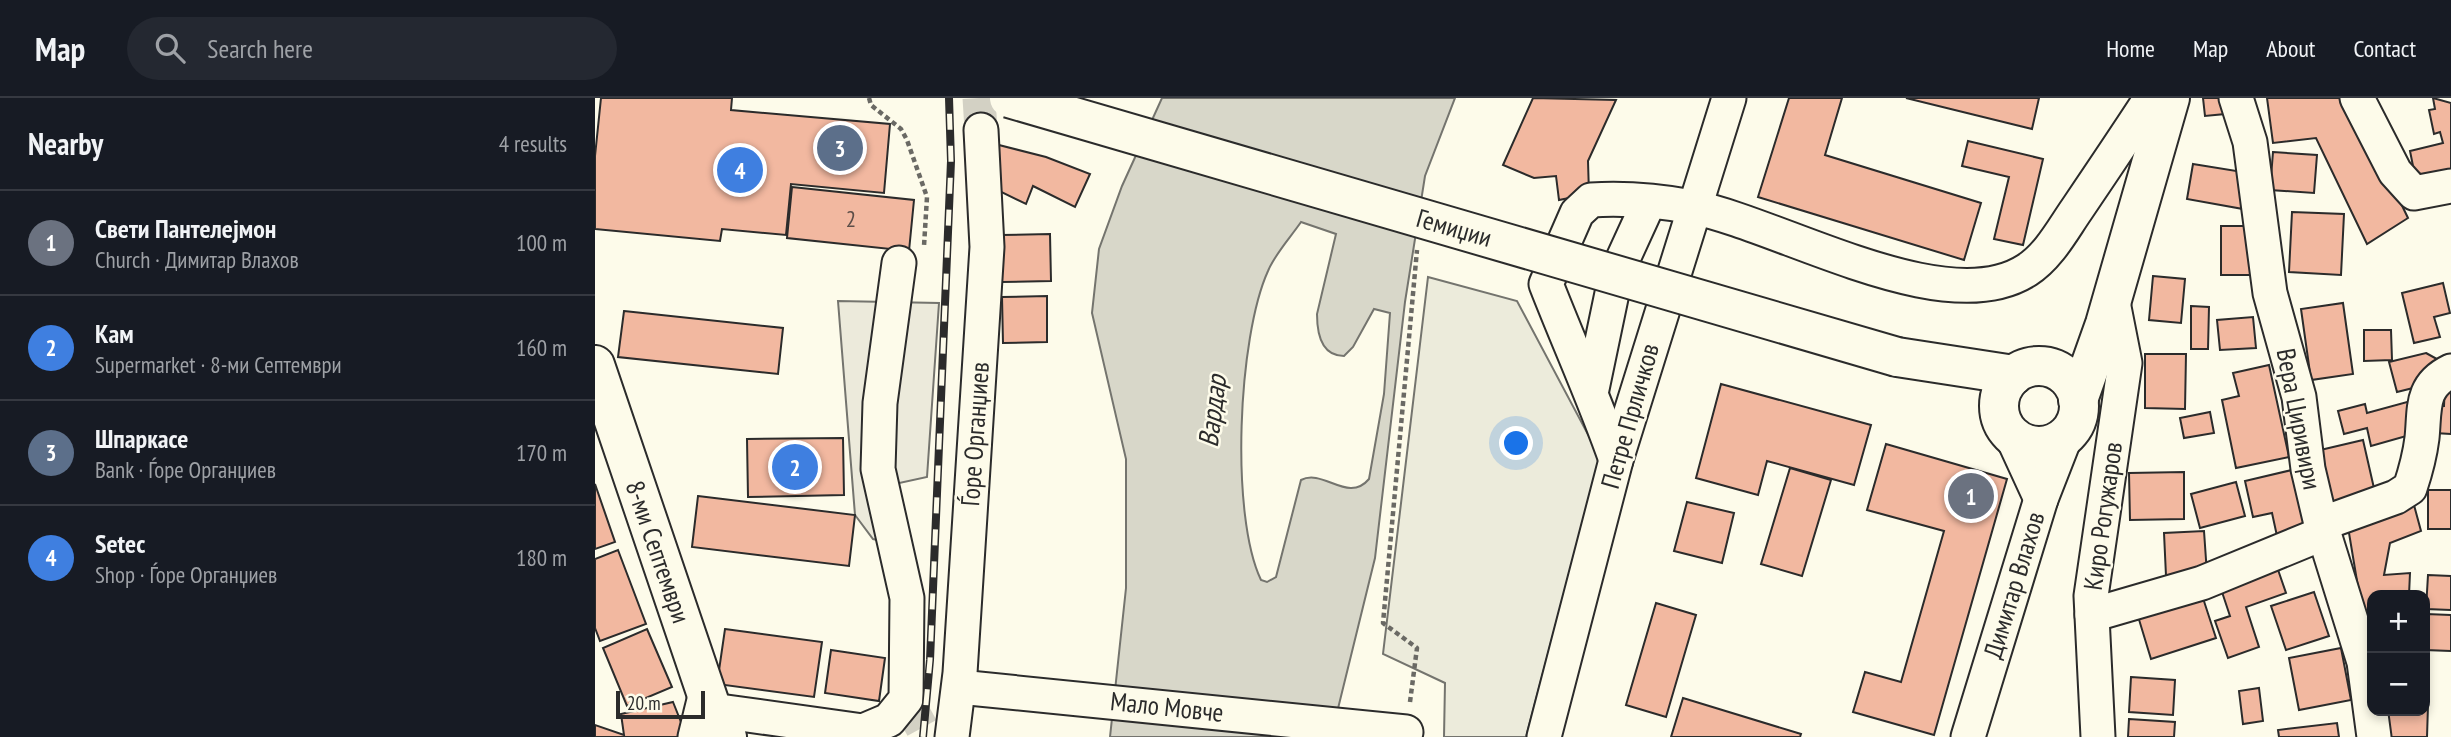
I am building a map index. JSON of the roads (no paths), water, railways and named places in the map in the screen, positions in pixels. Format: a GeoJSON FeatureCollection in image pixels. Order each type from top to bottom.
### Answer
{"type":"FeatureCollection","features":[{"type":"Feature","properties":{"kind":"main road","name":"Гемиџии"},"geometry":{"type":"LineString","coordinates":[[1009,98],[1898,357]]}},
{"type":"Feature","properties":{"kind":"main road"},"geometry":{"type":"LineString","coordinates":[[1898,357],[2005,424],[2025,443],[2039,446],[2053,443],[2072,418],[2109,311],[2170,98]]}},
{"type":"Feature","properties":{"kind":"main road"},"geometry":{"type":"LineString","coordinates":[[2005,424],[1999,398],[2027,370],[2109,311]]}},
{"type":"Feature","properties":{"kind":"main road"},"geometry":{"type":"LineString","coordinates":[[1898,357],[2065,376],[2074,387],[2072,418]]}},
{"type":"Feature","properties":{"kind":"main road","name":"8-ми Септември"},"geometry":{"type":"LineString","coordinates":[[595,365],[710,719]]}},
{"type":"Feature","properties":{"kind":"street","name":"Петре Прличков"},"geometry":{"type":"LineString","coordinates":[[1544,737],[1616,460],[1729,98]]}},
{"type":"Feature","properties":{"kind":"street"},"geometry":{"type":"LineString","coordinates":[[1616,460],[1592,389],[1570,345],[1546,284],[1577,213],[1591,200],[1693,207],[1822,251],[1940,285],[1975,287],[2003,282],[2029,269],[2053,245],[2151,98]]}},
{"type":"Feature","properties":{"kind":"street","name":"Вера Циривири"},"geometry":{"type":"LineString","coordinates":[[2236,98],[2250,142],[2270,293],[2299,397],[2308,469],[2322,529],[2364,662],[2374,737]]}},
{"type":"Feature","properties":{"kind":"street"},"geometry":{"type":"LineString","coordinates":[[2357,98],[2395,172],[2414,193],[2451,186]]}},
{"type":"Feature","properties":{"kind":"street","name":"Ѓоре Органџиев"},"geometry":{"type":"LineString","coordinates":[[952,737],[959,687],[987,247],[981,130]]}},
{"type":"Feature","properties":{"kind":"street"},"geometry":{"type":"LineString","coordinates":[[1592,389],[1616,274],[1649,202]]}},
{"type":"Feature","properties":{"kind":"street"},"geometry":{"type":"LineString","coordinates":[[710,719],[863,731],[889,720],[906,699],[907,598],[878,469],[880,403],[899,263]]}},
{"type":"Feature","properties":{"kind":"street","name":"Киро Рогужаров"},"geometry":{"type":"LineString","coordinates":[[2098,737],[2091,596],[2125,363],[2109,311]]}},
{"type":"Feature","properties":{"kind":"street"},"geometry":{"type":"LineString","coordinates":[[2092,615],[2202,583],[2396,497],[2410,488],[2422,439],[2424,399],[2433,384],[2451,371]]}},
{"type":"Feature","properties":{"kind":"street","name":"Димитар Влахов"},"geometry":{"type":"LineString","coordinates":[[1968,737],[2041,499],[2072,418]]}},
{"type":"Feature","properties":{"kind":"street"},"geometry":{"type":"LineString","coordinates":[[2005,424],[2041,499]]}},
{"type":"Feature","properties":{"kind":"street","name":"Мало Мовче"},"geometry":{"type":"LineString","coordinates":[[959,687],[1012,690],[1406,732]]}},
{"type":"Feature","properties":{"kind":"water","name":"Вардар"},"geometry":{"type":"Polygon","coordinates":[[[1162,98],[1455,98],[1425,176],[1405,302],[1375,558],[1331,737],[1110,737],[1126,588],[1126,459],[1092,313],[1099,249],[1122,186],[1162,98]],[[1301,222],[1268,271],[1250,338],[1244,381],[1242,471],[1251,551],[1261,580],[1267,582],[1276,577],[1301,480],[1318,478],[1353,488],[1361,486],[1369,479],[1384,394],[1390,313],[1374,309],[1353,347],[1344,356],[1336,355],[1325,348],[1319,336],[1317,314],[1336,234],[1301,222]]]}},
{"type":"Feature","properties":{"kind":"tunnel"},"geometry":{"type":"LineString","coordinates":[[979,98],[981,130]]}},
{"type":"Feature","properties":{"kind":"tunnel"},"geometry":{"type":"LineString","coordinates":[[906,699],[927,737]]}},
{"type":"Feature","properties":{"kind":"railway"},"geometry":{"type":"LineString","coordinates":[[923,737],[930,660],[951,161],[949,98]]}},
{"type":"Feature","properties":{"kind":"place","name":"Шпаркасе"},"geometry":{"type":"Point","coordinates":[840,148]}},
{"type":"Feature","properties":{"kind":"place","name":"Setec"},"geometry":{"type":"Point","coordinates":[740,170]}},
{"type":"Feature","properties":{"kind":"place","name":"Кам"},"geometry":{"type":"Point","coordinates":[795,467]}},
{"type":"Feature","properties":{"kind":"place","name":"Свети Пантелејмон"},"geometry":{"type":"Point","coordinates":[1971,496]}}]}
